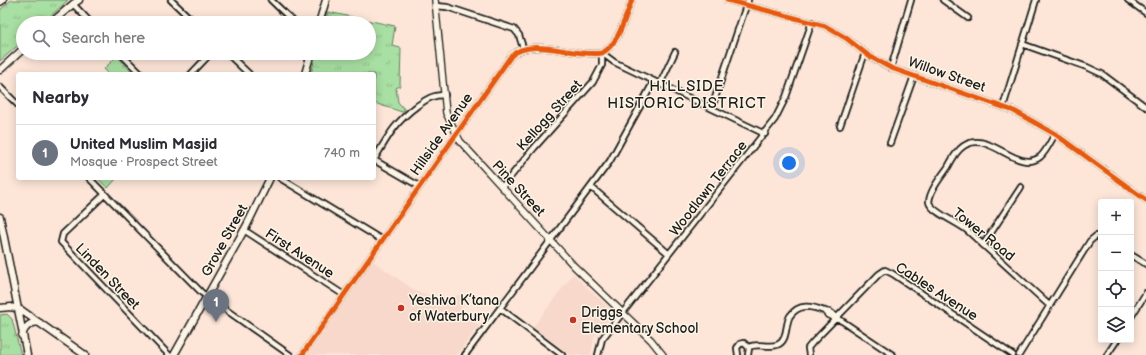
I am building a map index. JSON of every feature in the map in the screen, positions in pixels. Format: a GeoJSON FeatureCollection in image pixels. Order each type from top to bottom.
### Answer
{"type":"FeatureCollection","features":[{"type":"Feature","properties":{"kind":"main road"},"geometry":{"type":"LineString","coordinates":[[58,16],[73,2],[79,0]]}},
{"type":"Feature","properties":{"kind":"main road"},"geometry":{"type":"LineString","coordinates":[[321,16],[326,0]]}},
{"type":"Feature","properties":{"kind":"main road"},"geometry":{"type":"LineString","coordinates":[[0,70],[16,55]]}},
{"type":"Feature","properties":{"kind":"main road"},"geometry":{"type":"LineString","coordinates":[[306,72],[309,60]]}},
{"type":"Feature","properties":{"kind":"main road","name":"Grove Street"},"geometry":{"type":"LineString","coordinates":[[174,355],[244,230],[269,180]]}},
{"type":"Feature","properties":{"kind":"main road"},"geometry":{"type":"LineString","coordinates":[[0,217],[27,355]]}},
{"type":"Feature","properties":{"kind":"main road"},"geometry":{"type":"LineString","coordinates":[[0,308],[17,308],[85,355]]}},
{"type":"Feature","properties":{"kind":"main road"},"geometry":{"type":"LineString","coordinates":[[23,338],[24,330],[30,324],[36,322],[42,324]]}},
{"type":"Feature","properties":{"kind":"street"},"geometry":{"type":"LineString","coordinates":[[171,0],[188,16]]}},
{"type":"Feature","properties":{"kind":"street"},"geometry":{"type":"LineString","coordinates":[[271,0],[288,16]]}},
{"type":"Feature","properties":{"kind":"street"},"geometry":{"type":"LineString","coordinates":[[602,53],[609,47],[618,34],[632,0]]}},
{"type":"Feature","properties":{"kind":"street","name":"Willow Street"},"geometry":{"type":"LineString","coordinates":[[727,0],[748,2],[833,30],[865,53],[891,68],[1003,107],[1027,117],[1055,134],[1146,200]]}},
{"type":"Feature","properties":{"kind":"street"},"geometry":{"type":"LineString","coordinates":[[891,68],[911,0]]}},
{"type":"Feature","properties":{"kind":"street"},"geometry":{"type":"LineString","coordinates":[[943,0],[968,18]]}},
{"type":"Feature","properties":{"kind":"street"},"geometry":{"type":"LineString","coordinates":[[1003,107],[1036,0]]}},
{"type":"Feature","properties":{"kind":"street"},"geometry":{"type":"LineString","coordinates":[[1128,0],[1146,13]]}},
{"type":"Feature","properties":{"kind":"street"},"geometry":{"type":"LineString","coordinates":[[73,2],[85,16]]}},
{"type":"Feature","properties":{"kind":"street"},"geometry":{"type":"LineString","coordinates":[[712,108],[748,2]]}},
{"type":"Feature","properties":{"kind":"street"},"geometry":{"type":"LineString","coordinates":[[436,3],[514,29],[519,35],[523,48],[531,47],[562,51],[602,53],[614,62],[765,134]]}},
{"type":"Feature","properties":{"kind":"street","name":"Pine Street"},"geometry":{"type":"LineString","coordinates":[[436,3],[447,116],[462,143],[574,266],[655,344],[663,355]]}},
{"type":"Feature","properties":{"kind":"street","name":"Woodlawn Terrace"},"geometry":{"type":"LineString","coordinates":[[598,355],[601,340],[765,134],[784,102],[812,22]]}},
{"type":"Feature","properties":{"kind":"street"},"geometry":{"type":"LineString","coordinates":[[1022,44],[1087,67],[1102,74],[1146,107]]}},
{"type":"Feature","properties":{"kind":"street","name":"Hillside Avenue"},"geometry":{"type":"LineString","coordinates":[[302,355],[508,59],[523,48]]}},
{"type":"Feature","properties":{"kind":"street"},"geometry":{"type":"LineString","coordinates":[[660,84],[675,52]]}},
{"type":"Feature","properties":{"kind":"street","name":"Kellogg Street"},"geometry":{"type":"LineString","coordinates":[[502,187],[534,148],[593,82],[602,64],[602,53]]}},
{"type":"Feature","properties":{"kind":"street"},"geometry":{"type":"LineString","coordinates":[[840,126],[865,53]]}},
{"type":"Feature","properties":{"kind":"street"},"geometry":{"type":"LineString","coordinates":[[127,60],[139,72]]}},
{"type":"Feature","properties":{"kind":"street"},"geometry":{"type":"LineString","coordinates":[[193,72],[204,60]]}},
{"type":"Feature","properties":{"kind":"street"},"geometry":{"type":"LineString","coordinates":[[235,60],[248,72]]}},
{"type":"Feature","properties":{"kind":"street"},"geometry":{"type":"LineString","coordinates":[[890,143],[914,76]]}},
{"type":"Feature","properties":{"kind":"street"},"geometry":{"type":"LineString","coordinates":[[465,355],[613,157],[654,81]]}},
{"type":"Feature","properties":{"kind":"street"},"geometry":{"type":"LineString","coordinates":[[0,87],[16,103]]}},
{"type":"Feature","properties":{"kind":"street"},"geometry":{"type":"LineString","coordinates":[[376,157],[398,120],[432,96],[445,95]]}},
{"type":"Feature","properties":{"kind":"street","name":"Tower Road"},"geometry":{"type":"LineString","coordinates":[[1050,306],[960,225],[934,210],[929,204],[931,194],[954,156],[964,146],[978,142],[1019,159],[1033,160],[1042,155],[1055,134]]}},
{"type":"Feature","properties":{"kind":"street"},"geometry":{"type":"LineString","coordinates":[[376,161],[419,186]]}},
{"type":"Feature","properties":{"kind":"street"},"geometry":{"type":"LineString","coordinates":[[91,180],[206,296],[290,355]]}},
{"type":"Feature","properties":{"kind":"street"},"geometry":{"type":"LineString","coordinates":[[283,180],[382,240]]}},
{"type":"Feature","properties":{"kind":"street"},"geometry":{"type":"LineString","coordinates":[[591,187],[669,254]]}},
{"type":"Feature","properties":{"kind":"street"},"geometry":{"type":"LineString","coordinates":[[983,245],[1021,187]]}},
{"type":"Feature","properties":{"kind":"street","name":"Linden Street"},"geometry":{"type":"LineString","coordinates":[[105,194],[63,234],[61,242],[169,355]]}},
{"type":"Feature","properties":{"kind":"street","name":"First Avenue"},"geometry":{"type":"LineString","coordinates":[[244,230],[344,295]]}},
{"type":"Feature","properties":{"kind":"street"},"geometry":{"type":"LineString","coordinates":[[1019,355],[1094,237],[1098,237]]}},
{"type":"Feature","properties":{"kind":"street"},"geometry":{"type":"LineString","coordinates":[[1134,257],[1146,264]]}},
{"type":"Feature","properties":{"kind":"street","name":"Cables Avenue"},"geometry":{"type":"LineString","coordinates":[[808,355],[808,350],[811,344],[879,274],[884,271],[888,271],[1013,355]]}},
{"type":"Feature","properties":{"kind":"street"},"geometry":{"type":"LineString","coordinates":[[1134,312],[1146,293]]}},
{"type":"Feature","properties":{"kind":"street"},"geometry":{"type":"LineString","coordinates":[[738,355],[736,351],[739,345],[745,344],[749,347],[754,345],[774,345],[780,343],[784,338],[789,317],[799,308],[811,306],[834,314],[836,318],[893,355]]}},
{"type":"Feature","properties":{"kind":"street"},"geometry":{"type":"LineString","coordinates":[[500,308],[562,355]]}},
{"type":"Feature","properties":{"kind":"street"},"geometry":{"type":"LineString","coordinates":[[1107,355],[1115,343]]}},
{"type":"Feature","properties":{"kind":"street"},"geometry":{"type":"LineString","coordinates":[[748,355],[749,347]]}},
{"type":"Feature","properties":{"kind":"shaded area","name":"Yeshiva K’tana of Waterbury"},"geometry":{"type":"Polygon","coordinates":[[[373,261],[417,292],[434,296],[450,297],[460,295],[468,297],[466,303],[458,312],[479,325],[457,355],[308,355],[373,261]]]}},
{"type":"Feature","properties":{"kind":"shaded area","name":"Driggs Elementary School"},"geometry":{"type":"Polygon","coordinates":[[[573,274],[614,313],[594,337],[591,355],[570,355],[533,327],[573,274]]]}},
{"type":"Feature","properties":{"kind":"green space"},"geometry":{"type":"Polygon","coordinates":[[[11,0],[68,0],[51,16],[16,16],[16,47],[0,61],[0,10],[11,0]]]}},
{"type":"Feature","properties":{"kind":"green space"},"geometry":{"type":"Polygon","coordinates":[[[328,12],[347,16],[327,16],[328,12]]]}},
{"type":"Feature","properties":{"kind":"green space"},"geometry":{"type":"Polygon","coordinates":[[[376,22],[395,26],[392,46],[401,48],[400,86],[396,88],[398,102],[405,110],[402,112],[376,104],[376,72],[311,72],[314,60],[376,60],[376,22]]]}},
{"type":"Feature","properties":{"kind":"green space"},"geometry":{"type":"Polygon","coordinates":[[[113,60],[121,60],[132,72],[107,72],[104,69],[113,60]]]}},
{"type":"Feature","properties":{"kind":"green space"},"geometry":{"type":"Polygon","coordinates":[[[99,180],[115,180],[108,188],[99,180]]]}},
{"type":"Feature","properties":{"kind":"green space"},"geometry":{"type":"Polygon","coordinates":[[[7,314],[12,319],[21,355],[0,355],[0,315],[7,314]]]}},
{"type":"Feature","properties":{"kind":"cycle path"},"geometry":{"type":"LineString","coordinates":[[302,355],[511,56],[520,50],[530,48],[554,49],[591,54],[602,53],[608,49],[617,37],[632,0]]}},
{"type":"Feature","properties":{"kind":"cycle path"},"geometry":{"type":"LineString","coordinates":[[727,0],[825,26],[846,38],[869,56],[891,68],[1014,111],[1055,134],[1146,200]]}},
{"type":"Feature","properties":{"kind":"place","name":"Yeshiva K’tana of Waterbury"},"geometry":{"type":"Point","coordinates":[401,308]}},
{"type":"Feature","properties":{"kind":"place","name":"Driggs Elementary School"},"geometry":{"type":"Point","coordinates":[573,320]}},
{"type":"Feature","properties":{"kind":"place","name":"United Muslim Masjid"},"geometry":{"type":"Point","coordinates":[216,322]}},
{"type":"Feature","properties":{"kind":"district","name":"HILLSIDE HISTORIC DISTRICT"},"geometry":{"type":"Point","coordinates":[687,94]}}]}
